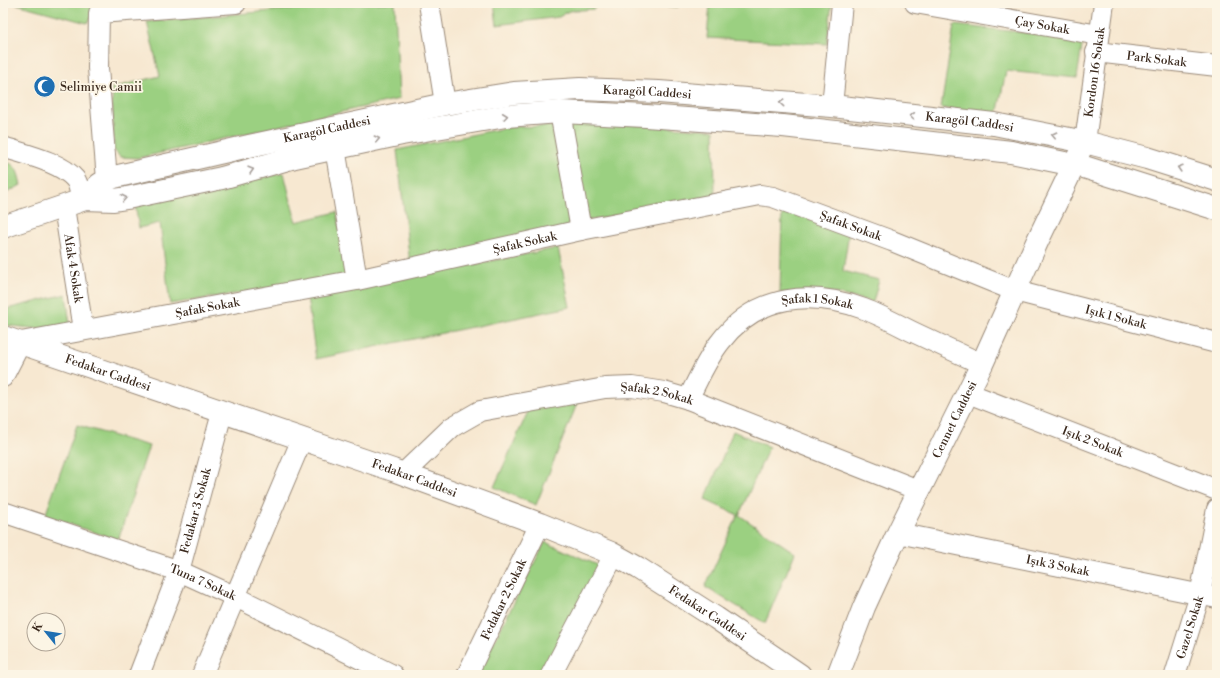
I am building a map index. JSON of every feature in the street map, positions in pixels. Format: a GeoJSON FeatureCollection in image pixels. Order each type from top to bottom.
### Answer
{"type":"FeatureCollection","features":[{"type":"Feature","properties":{"kind":"main road","name":"Karagöl Caddesi"},"geometry":{"type":"LineString","coordinates":[[77,202],[107,180],[128,173],[444,104],[514,93],[580,89],[659,92],[832,106],[994,124],[1085,142],[1147,158],[1217,180]]}},
{"type":"Feature","properties":{"kind":"main road"},"geometry":{"type":"LineString","coordinates":[[3,227],[77,202],[127,198],[222,178],[295,157],[335,148],[476,120],[523,114],[560,112],[646,116],[824,130],[989,149],[1044,157],[1217,209]]}},
{"type":"Feature","properties":{"kind":"main road","name":"Cennet Caddesi"},"geometry":{"type":"LineString","coordinates":[[838,675],[864,607],[898,533],[918,490],[982,364],[1074,165]]}},
{"type":"Feature","properties":{"kind":"main road","name":"Fedakar Caddesi"},"geometry":{"type":"LineString","coordinates":[[12,339],[403,474],[540,524],[614,555],[638,568],[716,618],[800,675]]}},
{"type":"Feature","properties":{"kind":"street"},"geometry":{"type":"LineString","coordinates":[[107,180],[98,68],[99,12],[236,3]]}},
{"type":"Feature","properties":{"kind":"street"},"geometry":{"type":"LineString","coordinates":[[429,3],[444,104]]}},
{"type":"Feature","properties":{"kind":"street"},"geometry":{"type":"LineString","coordinates":[[832,106],[842,3]]}},
{"type":"Feature","properties":{"kind":"street","name":"Çay Sokak"},"geometry":{"type":"LineString","coordinates":[[915,3],[1098,44]]}},
{"type":"Feature","properties":{"kind":"street","name":"Kordon 16 Sokak"},"geometry":{"type":"LineString","coordinates":[[1074,165],[1085,142],[1104,3]]}},
{"type":"Feature","properties":{"kind":"street","name":"Park Sokak"},"geometry":{"type":"LineString","coordinates":[[1098,44],[1217,66]]}},
{"type":"Feature","properties":{"kind":"street"},"geometry":{"type":"LineString","coordinates":[[560,112],[581,230]]}},
{"type":"Feature","properties":{"kind":"street","name":"Afak 4 Sokak"},"geometry":{"type":"LineString","coordinates":[[3,148],[50,163],[76,180],[83,330]]}},
{"type":"Feature","properties":{"kind":"street"},"geometry":{"type":"LineString","coordinates":[[335,148],[356,280]]}},
{"type":"Feature","properties":{"kind":"street","name":"Şafak Sokak"},"geometry":{"type":"LineString","coordinates":[[12,339],[83,330],[356,280],[581,230],[760,195],[773,197],[892,241],[1015,291]]}},
{"type":"Feature","properties":{"kind":"street","name":"Işık 1 Sokak"},"geometry":{"type":"LineString","coordinates":[[1015,291],[1217,343]]}},
{"type":"Feature","properties":{"kind":"street","name":"Şafak 1 Sokak"},"geometry":{"type":"LineString","coordinates":[[688,399],[720,341],[733,327],[752,312],[770,303],[794,297],[842,303],[864,309],[982,364]]}},
{"type":"Feature","properties":{"kind":"street"},"geometry":{"type":"LineString","coordinates":[[3,377],[12,339]]}},
{"type":"Feature","properties":{"kind":"street","name":"Şafak 2 Sokak"},"geometry":{"type":"LineString","coordinates":[[403,474],[452,427],[480,411],[605,388],[632,387],[664,392],[688,399],[918,490]]}},
{"type":"Feature","properties":{"kind":"street","name":"Işık 2 Sokak"},"geometry":{"type":"LineString","coordinates":[[968,393],[1217,490]]}},
{"type":"Feature","properties":{"kind":"street","name":"Fedakar 3 Sokak"},"geometry":{"type":"LineString","coordinates":[[139,675],[179,571],[222,412]]}},
{"type":"Feature","properties":{"kind":"street"},"geometry":{"type":"LineString","coordinates":[[202,675],[234,596],[302,439]]}},
{"type":"Feature","properties":{"kind":"street","name":"Gazel Sokak"},"geometry":{"type":"LineString","coordinates":[[1175,675],[1208,597],[1217,509]]}},
{"type":"Feature","properties":{"kind":"street","name":"Tuna 7 Sokak"},"geometry":{"type":"LineString","coordinates":[[3,512],[179,571],[234,596],[393,675]]}},
{"type":"Feature","properties":{"kind":"street","name":"Fedakar 2 Sokak"},"geometry":{"type":"LineString","coordinates":[[467,675],[540,524]]}},
{"type":"Feature","properties":{"kind":"street","name":"Işık 3 Sokak"},"geometry":{"type":"LineString","coordinates":[[898,533],[1208,597]]}},
{"type":"Feature","properties":{"kind":"street"},"geometry":{"type":"LineString","coordinates":[[551,675],[614,555]]}},
{"type":"Feature","properties":{"kind":"green space"},"geometry":{"type":"Polygon","coordinates":[[[13,3],[98,3],[93,16],[87,23],[13,3]]]}},
{"type":"Feature","properties":{"kind":"green space"},"geometry":{"type":"Polygon","coordinates":[[[361,3],[395,3],[399,99],[138,158],[120,157],[114,150],[112,88],[160,76],[147,22],[361,3]]]}},
{"type":"Feature","properties":{"kind":"green space"},"geometry":{"type":"Polygon","coordinates":[[[494,3],[600,3],[594,9],[569,11],[559,17],[497,25],[494,3]]]}},
{"type":"Feature","properties":{"kind":"green space"},"geometry":{"type":"Polygon","coordinates":[[[608,3],[679,3],[678,7],[608,3]]]}},
{"type":"Feature","properties":{"kind":"green space"},"geometry":{"type":"Polygon","coordinates":[[[702,3],[832,3],[827,44],[707,38],[710,4],[702,3]]]}},
{"type":"Feature","properties":{"kind":"green space"},"geometry":{"type":"Polygon","coordinates":[[[954,25],[1083,39],[1077,78],[1006,71],[997,115],[941,108],[954,25]]]}},
{"type":"Feature","properties":{"kind":"green space"},"geometry":{"type":"Polygon","coordinates":[[[567,120],[714,130],[715,197],[587,221],[567,120]]]}},
{"type":"Feature","properties":{"kind":"green space"},"geometry":{"type":"Polygon","coordinates":[[[555,126],[575,226],[410,264],[397,150],[510,127],[555,126]]]}},
{"type":"Feature","properties":{"kind":"green space"},"geometry":{"type":"Polygon","coordinates":[[[3,161],[14,166],[18,172],[21,185],[3,195],[3,161]]]}},
{"type":"Feature","properties":{"kind":"green space"},"geometry":{"type":"Polygon","coordinates":[[[284,173],[296,222],[337,212],[348,276],[170,304],[160,223],[139,228],[135,205],[284,173]]]}},
{"type":"Feature","properties":{"kind":"green space"},"geometry":{"type":"Polygon","coordinates":[[[782,209],[849,232],[843,271],[879,280],[873,302],[828,292],[780,293],[782,209]]]}},
{"type":"Feature","properties":{"kind":"green space"},"geometry":{"type":"Polygon","coordinates":[[[558,248],[570,307],[316,359],[307,297],[558,248]]]}},
{"type":"Feature","properties":{"kind":"green space"},"geometry":{"type":"Polygon","coordinates":[[[66,294],[70,325],[41,329],[3,325],[3,310],[66,294]]]}},
{"type":"Feature","properties":{"kind":"green space"},"geometry":{"type":"Polygon","coordinates":[[[579,399],[536,505],[494,487],[530,407],[579,399]]]}},
{"type":"Feature","properties":{"kind":"green space"},"geometry":{"type":"Polygon","coordinates":[[[77,425],[149,446],[118,540],[45,516],[77,425]]]}},
{"type":"Feature","properties":{"kind":"green space"},"geometry":{"type":"Polygon","coordinates":[[[733,431],[769,447],[739,515],[795,553],[765,623],[705,587],[738,515],[705,500],[733,431]]]}},
{"type":"Feature","properties":{"kind":"green space"},"geometry":{"type":"Polygon","coordinates":[[[545,542],[600,566],[544,675],[477,675],[545,542]]]}},
{"type":"Feature","properties":{"kind":"place","name":"Selimiye Camii"},"geometry":{"type":"Point","coordinates":[45,87]}}]}
